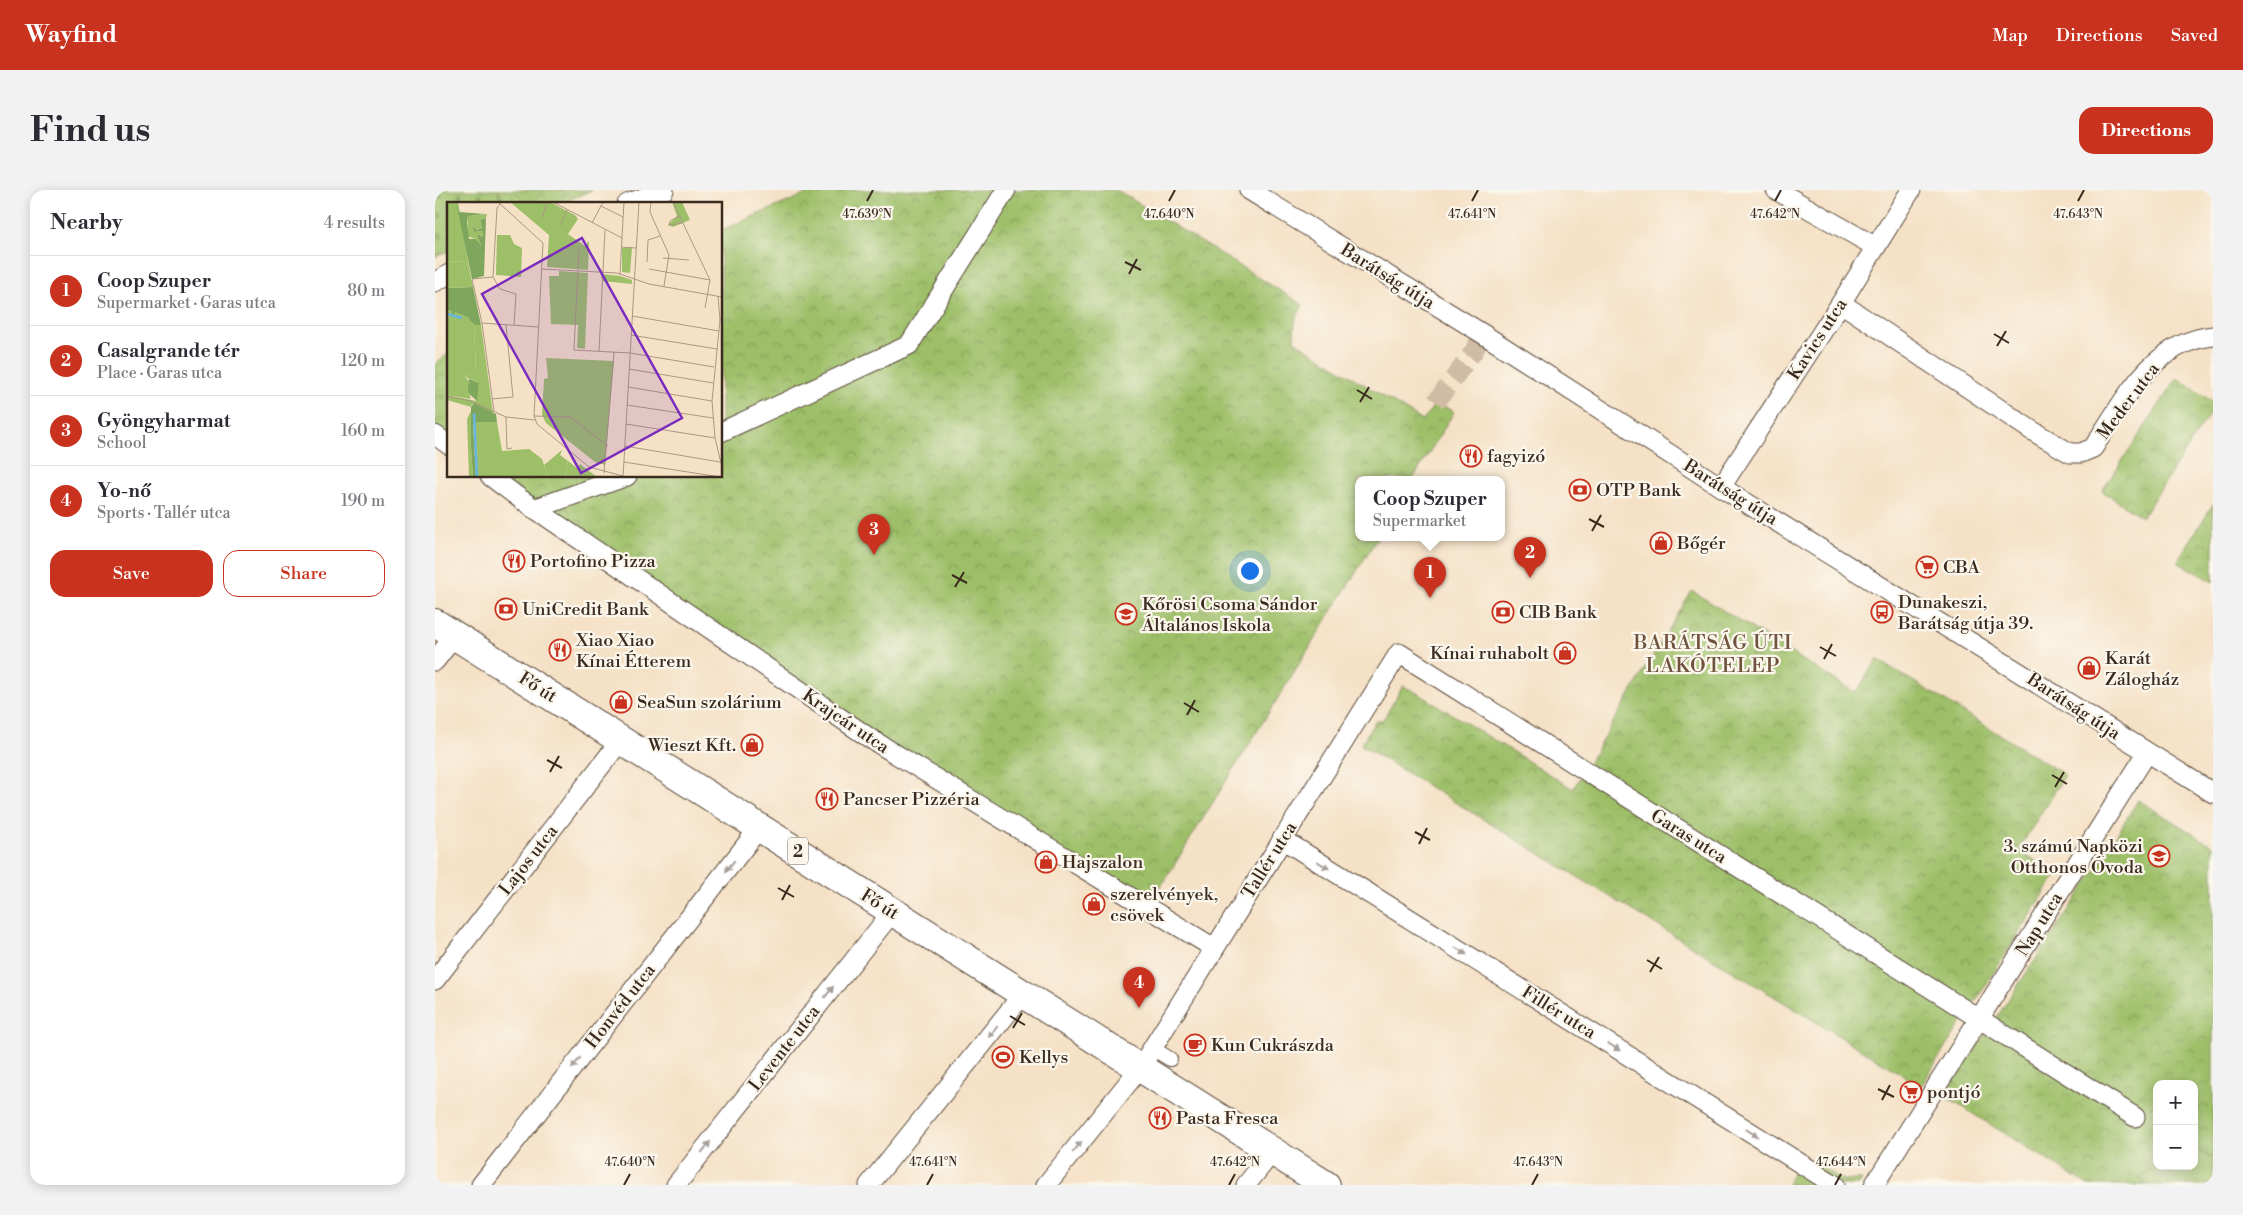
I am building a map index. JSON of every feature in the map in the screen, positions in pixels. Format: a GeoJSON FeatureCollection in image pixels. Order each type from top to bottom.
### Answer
{"type":"FeatureCollection","features":[{"type":"Feature","properties":{"kind":"main road","name":"Fő út"},"geometry":{"type":"LineString","coordinates":[[445,629],[1023,994],[1146,1058],[1273,1151],[1325,1185]]}},
{"type":"Feature","properties":{"kind":"street"},"geometry":{"type":"LineString","coordinates":[[632,202],[664,190]]}},
{"type":"Feature","properties":{"kind":"street"},"geometry":{"type":"LineString","coordinates":[[723,431],[909,345],[1006,190]]}},
{"type":"Feature","properties":{"kind":"street","name":"Barátság útja"},"geometry":{"type":"LineString","coordinates":[[1249,190],[1491,339],[1721,487],[2033,679],[2147,753],[2213,793]]}},
{"type":"Feature","properties":{"kind":"street"},"geometry":{"type":"LineString","coordinates":[[1776,190],[1876,247]]}},
{"type":"Feature","properties":{"kind":"street","name":"Kavics utca"},"geometry":{"type":"LineString","coordinates":[[1721,487],[1841,303],[1911,190]]}},
{"type":"Feature","properties":{"kind":"street"},"geometry":{"type":"LineString","coordinates":[[435,282],[447,275]]}},
{"type":"Feature","properties":{"kind":"street","name":"Meder utca"},"geometry":{"type":"LineString","coordinates":[[1841,303],[2031,430],[2070,453],[2081,453],[2093,448],[2150,366],[2174,348],[2196,338],[2213,336]]}},
{"type":"Feature","properties":{"kind":"street"},"geometry":{"type":"LineString","coordinates":[[435,435],[447,444]]}},
{"type":"Feature","properties":{"kind":"street","name":"Krajcár utca"},"geometry":{"type":"LineString","coordinates":[[493,478],[534,509],[871,739],[1214,948]]}},
{"type":"Feature","properties":{"kind":"street"},"geometry":{"type":"LineString","coordinates":[[534,509],[621,478]]}},
{"type":"Feature","properties":{"kind":"street"},"geometry":{"type":"LineString","coordinates":[[435,661],[445,629]]}},
{"type":"Feature","properties":{"kind":"street","name":"Tallér utca"},"geometry":{"type":"LineString","coordinates":[[1046,1185],[1146,1058],[1399,653]]}},
{"type":"Feature","properties":{"kind":"street","name":"Garas utca"},"geometry":{"type":"LineString","coordinates":[[1399,653],[1979,1020]]}},
{"type":"Feature","properties":{"kind":"street","name":"Lajos utca"},"geometry":{"type":"LineString","coordinates":[[435,980],[621,740]]}},
{"type":"Feature","properties":{"kind":"street","name":"Nap utca"},"geometry":{"type":"LineString","coordinates":[[1874,1185],[2147,753]]}},
{"type":"Feature","properties":{"kind":"street","name":"Honvéd utca"},"geometry":{"type":"LineString","coordinates":[[481,1185],[760,827]]}},
{"type":"Feature","properties":{"kind":"street","name":"Fillér utca"},"geometry":{"type":"LineString","coordinates":[[1282,839],[1835,1185]]}},
{"type":"Feature","properties":{"kind":"street","name":"Levente utca"},"geometry":{"type":"LineString","coordinates":[[676,1185],[893,911]]}},
{"type":"Feature","properties":{"kind":"street"},"geometry":{"type":"LineString","coordinates":[[869,1185],[1023,994]]}},
{"type":"Feature","properties":{"kind":"street"},"geometry":{"type":"LineString","coordinates":[[1979,1020],[2135,1117]]}},
{"type":"Feature","properties":{"kind":"street"},"geometry":{"type":"LineString","coordinates":[[1146,1058],[1170,1059]]}},
{"type":"Feature","properties":{"kind":"street"},"geometry":{"type":"LineString","coordinates":[[1246,1185],[1273,1151]]}},
{"type":"Feature","properties":{"kind":"green space"},"geometry":{"type":"Polygon","coordinates":[[[435,190],[498,190],[504,202],[447,202],[447,252],[435,257],[435,190]]]}},
{"type":"Feature","properties":{"kind":"green space"},"geometry":{"type":"Polygon","coordinates":[[[498,190],[592,190],[565,202],[504,202],[498,190]]]}},
{"type":"Feature","properties":{"kind":"green space"},"geometry":{"type":"Polygon","coordinates":[[[816,190],[1117,190],[1303,305],[1295,320],[1294,341],[1423,421],[1436,402],[1454,412],[1415,476],[1355,476],[1355,541],[1376,541],[1148,907],[871,739],[493,478],[723,478],[723,229],[816,190]]]}},
{"type":"Feature","properties":{"kind":"green space"},"geometry":{"type":"Polygon","coordinates":[[[447,355],[447,444],[435,435],[435,364],[447,355]]]}},
{"type":"Feature","properties":{"kind":"green space"},"geometry":{"type":"Polygon","coordinates":[[[2177,378],[2213,402],[2213,409],[2142,517],[2102,491],[2177,378]]]}},
{"type":"Feature","properties":{"kind":"green space"},"geometry":{"type":"Polygon","coordinates":[[[2213,504],[2213,582],[2177,562],[2213,504]]]}},
{"type":"Feature","properties":{"kind":"green space"},"geometry":{"type":"Polygon","coordinates":[[[1692,591],[1856,693],[1877,659],[2065,775],[2018,850],[2057,874],[1921,1086],[1361,745],[1375,721],[1382,721],[1403,686],[1421,695],[1573,789],[1692,591]]]}},
{"type":"Feature","properties":{"kind":"green space"},"geometry":{"type":"Polygon","coordinates":[[[2138,800],[2213,846],[2213,1154],[2209,1157],[2198,1150],[2198,1080],[2153,1080],[2153,1169],[2140,1178],[2146,1185],[2088,1185],[1944,1096],[2098,866],[2138,800]]]}},
{"type":"Feature","properties":{"kind":"green space"},"geometry":{"type":"Polygon","coordinates":[[[2198,1150],[2209,1157],[2213,1154],[2213,1185],[2146,1185],[2140,1178],[2153,1169],[2198,1170],[2198,1150]]]}},
{"type":"Feature","properties":{"kind":"green space"},"geometry":{"type":"Polygon","coordinates":[[[1803,1156],[1843,1180],[1862,1180],[1859,1185],[1786,1185],[1803,1156]]]}},
{"type":"Feature","properties":{"kind":"tunnel"},"geometry":{"type":"LineString","coordinates":[[1436,402],[1474,351],[1483,334]]}},
{"type":"Feature","properties":{"kind":"place","name":"fagyizó"},"geometry":{"type":"Point","coordinates":[1471,456]}},
{"type":"Feature","properties":{"kind":"place","name":"OTP Bank"},"geometry":{"type":"Point","coordinates":[1580,490]}},
{"type":"Feature","properties":{"kind":"place","name":"Bőgér"},"geometry":{"type":"Point","coordinates":[1661,543]}},
{"type":"Feature","properties":{"kind":"place","name":"Gyöngyharmat"},"geometry":{"type":"Point","coordinates":[874,555]}},
{"type":"Feature","properties":{"kind":"place","name":"Portofino Pizza"},"geometry":{"type":"Point","coordinates":[514,561]}},
{"type":"Feature","properties":{"kind":"place","name":"CBA"},"geometry":{"type":"Point","coordinates":[1927,567]}},
{"type":"Feature","properties":{"kind":"place","name":"Casalgrande tér"},"geometry":{"type":"Point","coordinates":[1530,578]}},
{"type":"Feature","properties":{"kind":"place","name":"Coop Szuper"},"geometry":{"type":"Point","coordinates":[1430,598]}},
{"type":"Feature","properties":{"kind":"place","name":"UniCredit Bank"},"geometry":{"type":"Point","coordinates":[506,609]}},
{"type":"Feature","properties":{"kind":"place","name":"CIB Bank"},"geometry":{"type":"Point","coordinates":[1503,612]}},
{"type":"Feature","properties":{"kind":"place","name":"Dunakeszi, Barátság útja 39."},"geometry":{"type":"Point","coordinates":[1882,612]}},
{"type":"Feature","properties":{"kind":"place","name":"Kőrösi Csoma Sándor Általános Iskola"},"geometry":{"type":"Point","coordinates":[1126,614]}},
{"type":"Feature","properties":{"kind":"place","name":"Xiao Xiao Kínai Étterem"},"geometry":{"type":"Point","coordinates":[560,650]}},
{"type":"Feature","properties":{"kind":"place","name":"Kínai ruhabolt"},"geometry":{"type":"Point","coordinates":[1565,653]}},
{"type":"Feature","properties":{"kind":"place","name":"Karát Zálogház"},"geometry":{"type":"Point","coordinates":[2089,668]}},
{"type":"Feature","properties":{"kind":"place","name":"SeaSun szolárium"},"geometry":{"type":"Point","coordinates":[621,702]}},
{"type":"Feature","properties":{"kind":"place","name":"Wieszt Kft."},"geometry":{"type":"Point","coordinates":[752,745]}},
{"type":"Feature","properties":{"kind":"place","name":"Pancser Pizzéria"},"geometry":{"type":"Point","coordinates":[827,799]}},
{"type":"Feature","properties":{"kind":"place","name":"3. számú Napközi Otthonos Óvoda"},"geometry":{"type":"Point","coordinates":[2159,856]}},
{"type":"Feature","properties":{"kind":"place","name":"Hajszalon"},"geometry":{"type":"Point","coordinates":[1046,862]}},
{"type":"Feature","properties":{"kind":"place","name":"szerelvények, csövek"},"geometry":{"type":"Point","coordinates":[1094,904]}},
{"type":"Feature","properties":{"kind":"place","name":"Yo-nő"},"geometry":{"type":"Point","coordinates":[1139,1008]}},
{"type":"Feature","properties":{"kind":"place","name":"Kun Cukrászda"},"geometry":{"type":"Point","coordinates":[1195,1045]}},
{"type":"Feature","properties":{"kind":"place","name":"Kellys"},"geometry":{"type":"Point","coordinates":[1003,1057]}},
{"type":"Feature","properties":{"kind":"place","name":"pontjó"},"geometry":{"type":"Point","coordinates":[1911,1092]}},
{"type":"Feature","properties":{"kind":"place","name":"Pasta Fresca"},"geometry":{"type":"Point","coordinates":[1160,1118]}},
{"type":"Feature","properties":{"kind":"district","name":"BARÁTSÁG ÚTI LAKÓTELEP"},"geometry":{"type":"Point","coordinates":[1713,654]}}]}
